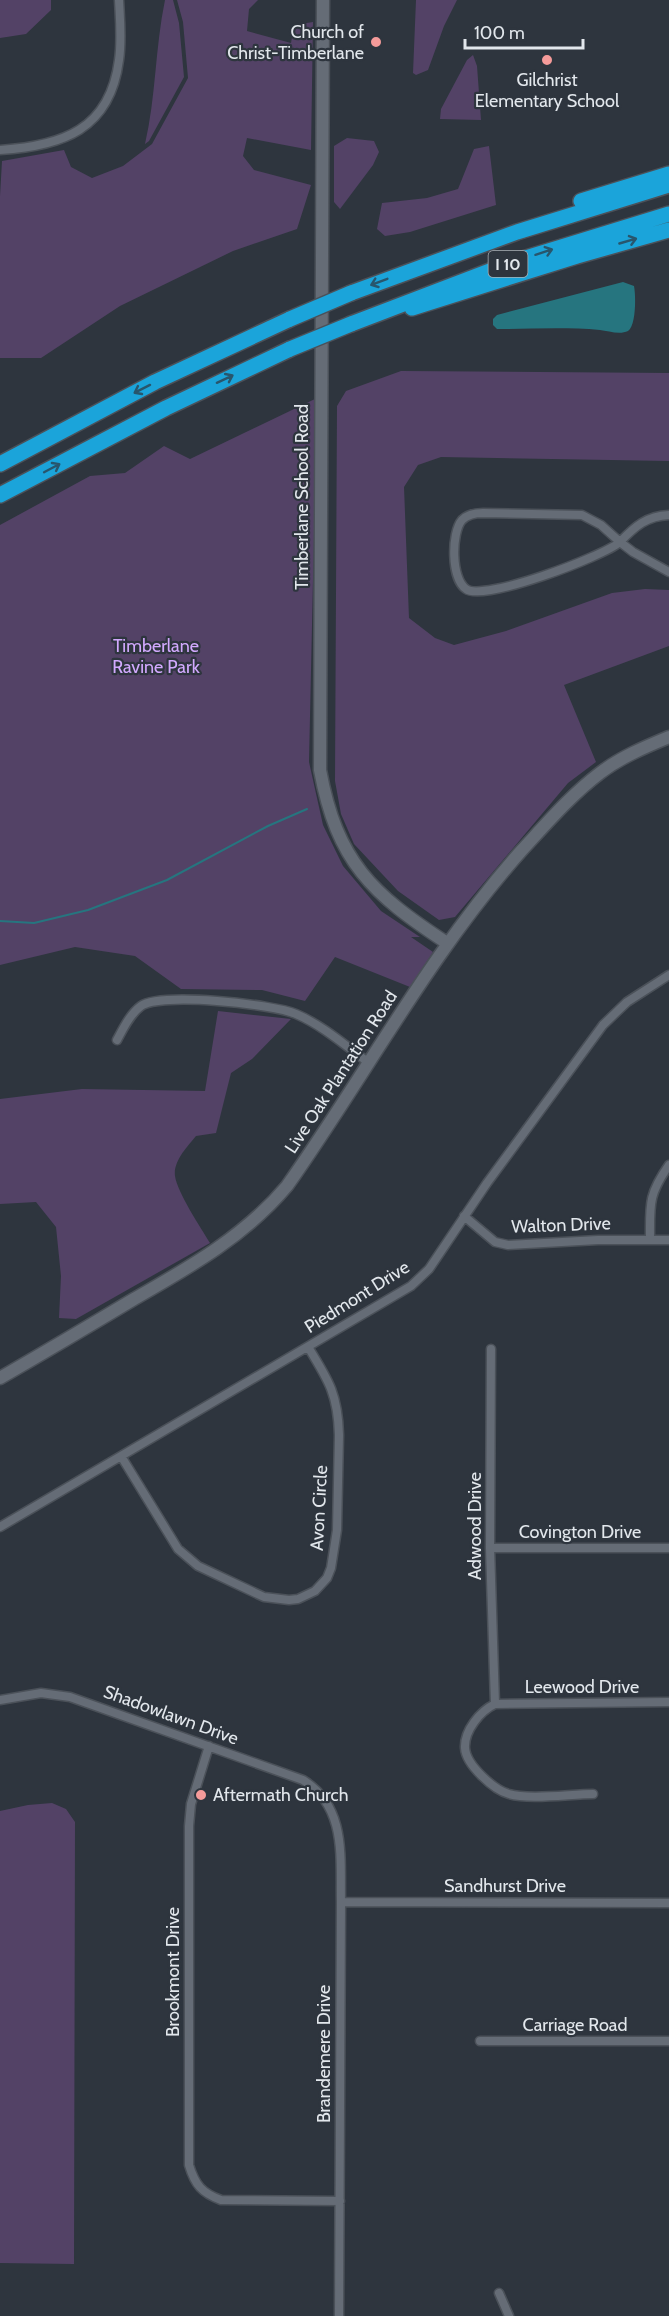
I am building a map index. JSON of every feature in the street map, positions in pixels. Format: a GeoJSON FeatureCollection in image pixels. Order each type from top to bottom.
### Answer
{"type":"FeatureCollection","features":[{"type":"Feature","properties":{"kind":"highway"},"geometry":{"type":"LineString","coordinates":[[406,272],[532,218],[590,197],[669,174]]}},
{"type":"Feature","properties":{"kind":"highway","name":"I 10"},"geometry":{"type":"LineString","coordinates":[[0,464],[173,373],[351,293],[517,232],[669,186]]}},
{"type":"Feature","properties":{"kind":"highway","name":"I 10"},"geometry":{"type":"LineString","coordinates":[[0,495],[166,408],[290,349],[506,264],[669,214]]}},
{"type":"Feature","properties":{"kind":"highway"},"geometry":{"type":"LineString","coordinates":[[351,324],[438,301],[577,256],[669,230]]}},
{"type":"Feature","properties":{"kind":"street"},"geometry":{"type":"LineString","coordinates":[[0,150],[38,146],[70,136],[88,125],[99,112],[108,96],[119,61],[119,0]]}},
{"type":"Feature","properties":{"kind":"street","name":"Timberlane School Road"},"geometry":{"type":"LineString","coordinates":[[323,0],[320,770],[333,822],[354,863],[391,905],[447,944]]}},
{"type":"Feature","properties":{"kind":"street"},"geometry":{"type":"LineString","coordinates":[[669,515],[651,517],[641,522],[620,542],[592,558],[483,592],[466,590],[458,580],[456,570],[456,533],[463,519],[474,513],[582,516],[601,525],[620,542],[633,552],[669,572]]}},
{"type":"Feature","properties":{"kind":"street","name":"Live Oak Plantation Road"},"geometry":{"type":"LineString","coordinates":[[0,1378],[193,1265],[258,1217],[287,1186],[447,944],[506,868],[581,789],[620,760],[669,737]]}},
{"type":"Feature","properties":{"kind":"street","name":"Piedmont Drive"},"geometry":{"type":"LineString","coordinates":[[0,1527],[397,1295],[417,1281],[434,1262],[464,1216],[603,1025],[627,1002],[669,975]]}},
{"type":"Feature","properties":{"kind":"street"},"geometry":{"type":"LineString","coordinates":[[117,1040],[142,1005],[154,1002],[185,1001],[247,1004],[295,1014],[313,1022],[369,1063]]}},
{"type":"Feature","properties":{"kind":"street"},"geometry":{"type":"LineString","coordinates":[[650,1240],[652,1192],[669,1165]]}},
{"type":"Feature","properties":{"kind":"street","name":"Walton Drive"},"geometry":{"type":"LineString","coordinates":[[464,1216],[495,1242],[508,1245],[598,1240],[669,1240]]}},
{"type":"Feature","properties":{"kind":"street","name":"Avon Circle"},"geometry":{"type":"LineString","coordinates":[[121,1456],[178,1549],[198,1566],[264,1597],[289,1600],[307,1596],[327,1578],[335,1554],[339,1435],[338,1416],[332,1388],[308,1347]]}},
{"type":"Feature","properties":{"kind":"street","name":"Adwood Drive"},"geometry":{"type":"LineString","coordinates":[[491,1349],[490,1548],[495,1704]]}},
{"type":"Feature","properties":{"kind":"street","name":"Covington Drive"},"geometry":{"type":"LineString","coordinates":[[490,1548],[669,1548]]}},
{"type":"Feature","properties":{"kind":"street","name":"Shadowlawn Drive"},"geometry":{"type":"LineString","coordinates":[[0,1700],[41,1693],[70,1697],[303,1780],[316,1788],[322,1797]]}},
{"type":"Feature","properties":{"kind":"street","name":"Leewood Drive"},"geometry":{"type":"LineString","coordinates":[[495,1704],[669,1702]]}},
{"type":"Feature","properties":{"kind":"street"},"geometry":{"type":"LineString","coordinates":[[495,1704],[487,1707],[476,1719],[466,1739],[466,1755],[481,1775],[500,1790],[510,1794],[593,1794]]}},
{"type":"Feature","properties":{"kind":"street","name":"Brookmont Drive"},"geometry":{"type":"LineString","coordinates":[[209,1746],[191,1804],[189,1826],[189,2165],[197,2187],[207,2195],[229,2200],[340,2201]]}},
{"type":"Feature","properties":{"kind":"street","name":"Brandemere Drive"},"geometry":{"type":"LineString","coordinates":[[322,1797],[337,1822],[340,1844],[339,2316]]}},
{"type":"Feature","properties":{"kind":"street","name":"Sandhurst Drive"},"geometry":{"type":"LineString","coordinates":[[341,1902],[669,1903]]}},
{"type":"Feature","properties":{"kind":"street","name":"Carriage Road"},"geometry":{"type":"LineString","coordinates":[[480,2041],[669,2041]]}},
{"type":"Feature","properties":{"kind":"street"},"geometry":{"type":"LineString","coordinates":[[499,2293],[509,2316]]}},
{"type":"Feature","properties":{"kind":"green space"},"geometry":{"type":"Polygon","coordinates":[[[0,0],[51,0],[51,10],[26,34],[0,38],[0,0]]]}},
{"type":"Feature","properties":{"kind":"green space"},"geometry":{"type":"Polygon","coordinates":[[[165,0],[173,0],[179,23],[184,77],[149,141],[145,144],[159,36],[165,0]]]}},
{"type":"Feature","properties":{"kind":"green space"},"geometry":{"type":"Polygon","coordinates":[[[177,0],[258,0],[249,9],[247,31],[291,43],[294,25],[313,22],[311,150],[247,138],[243,156],[254,170],[311,185],[297,229],[233,251],[120,306],[41,358],[0,358],[2,161],[64,150],[71,167],[92,178],[123,166],[152,144],[188,78],[183,22],[177,0]]]}},
{"type":"Feature","properties":{"kind":"green space"},"geometry":{"type":"Polygon","coordinates":[[[416,0],[457,0],[444,26],[428,70],[416,75],[413,73],[416,0]]]}},
{"type":"Feature","properties":{"kind":"green space"},"geometry":{"type":"Polygon","coordinates":[[[473,55],[477,66],[481,120],[440,119],[441,109],[467,60],[473,55]]]}},
{"type":"Feature","properties":{"kind":"green space"},"geometry":{"type":"Polygon","coordinates":[[[347,138],[374,141],[379,152],[373,165],[340,209],[334,202],[334,146],[347,138]]]}},
{"type":"Feature","properties":{"kind":"green space"},"geometry":{"type":"Polygon","coordinates":[[[489,146],[496,205],[410,232],[385,236],[377,229],[382,203],[427,198],[458,189],[474,149],[489,146]]]}},
{"type":"Feature","properties":{"kind":"green space"},"geometry":{"type":"Polygon","coordinates":[[[401,371],[669,373],[669,461],[441,457],[418,465],[404,487],[409,618],[435,638],[454,645],[506,631],[612,593],[645,589],[669,590],[669,646],[564,685],[596,762],[568,783],[455,917],[439,920],[398,891],[354,844],[341,814],[335,781],[337,406],[346,391],[401,371]]]}},
{"type":"Feature","properties":{"kind":"green space","name":"Timberlane Ravine Park"},"geometry":{"type":"Polygon","coordinates":[[[317,398],[309,762],[323,825],[343,866],[381,911],[420,937],[411,937],[433,952],[410,987],[335,957],[305,1001],[262,990],[181,989],[135,956],[75,947],[0,965],[0,525],[90,476],[125,473],[164,446],[190,459],[317,398]]]}},
{"type":"Feature","properties":{"kind":"green space"},"geometry":{"type":"Polygon","coordinates":[[[218,1011],[291,1019],[252,1059],[231,1073],[216,1133],[196,1136],[176,1165],[175,1176],[180,1191],[210,1243],[76,1319],[59,1318],[61,1276],[56,1227],[36,1202],[0,1204],[0,1099],[82,1089],[205,1091],[218,1011]]]}},
{"type":"Feature","properties":{"kind":"green space"},"geometry":{"type":"Polygon","coordinates":[[[52,1803],[66,1809],[75,1822],[74,2264],[0,2263],[0,1811],[52,1803]]]}},
{"type":"Feature","properties":{"kind":"water"},"geometry":{"type":"Polygon","coordinates":[[[623,282],[634,286],[635,297],[633,323],[631,328],[625,332],[574,329],[497,329],[493,325],[493,319],[497,315],[623,282]]]}},
{"type":"Feature","properties":{"kind":"waterway"},"geometry":{"type":"LineString","coordinates":[[0,921],[34,923],[88,910],[167,880],[268,826],[307,809]]}},
{"type":"Feature","properties":{"kind":"place","name":"Church of Christ-Timberlane"},"geometry":{"type":"Point","coordinates":[376,42]}},
{"type":"Feature","properties":{"kind":"place","name":"Gilchrist Elementary School"},"geometry":{"type":"Point","coordinates":[547,60]}},
{"type":"Feature","properties":{"kind":"place","name":"Aftermath Church"},"geometry":{"type":"Point","coordinates":[201,1795]}}]}
